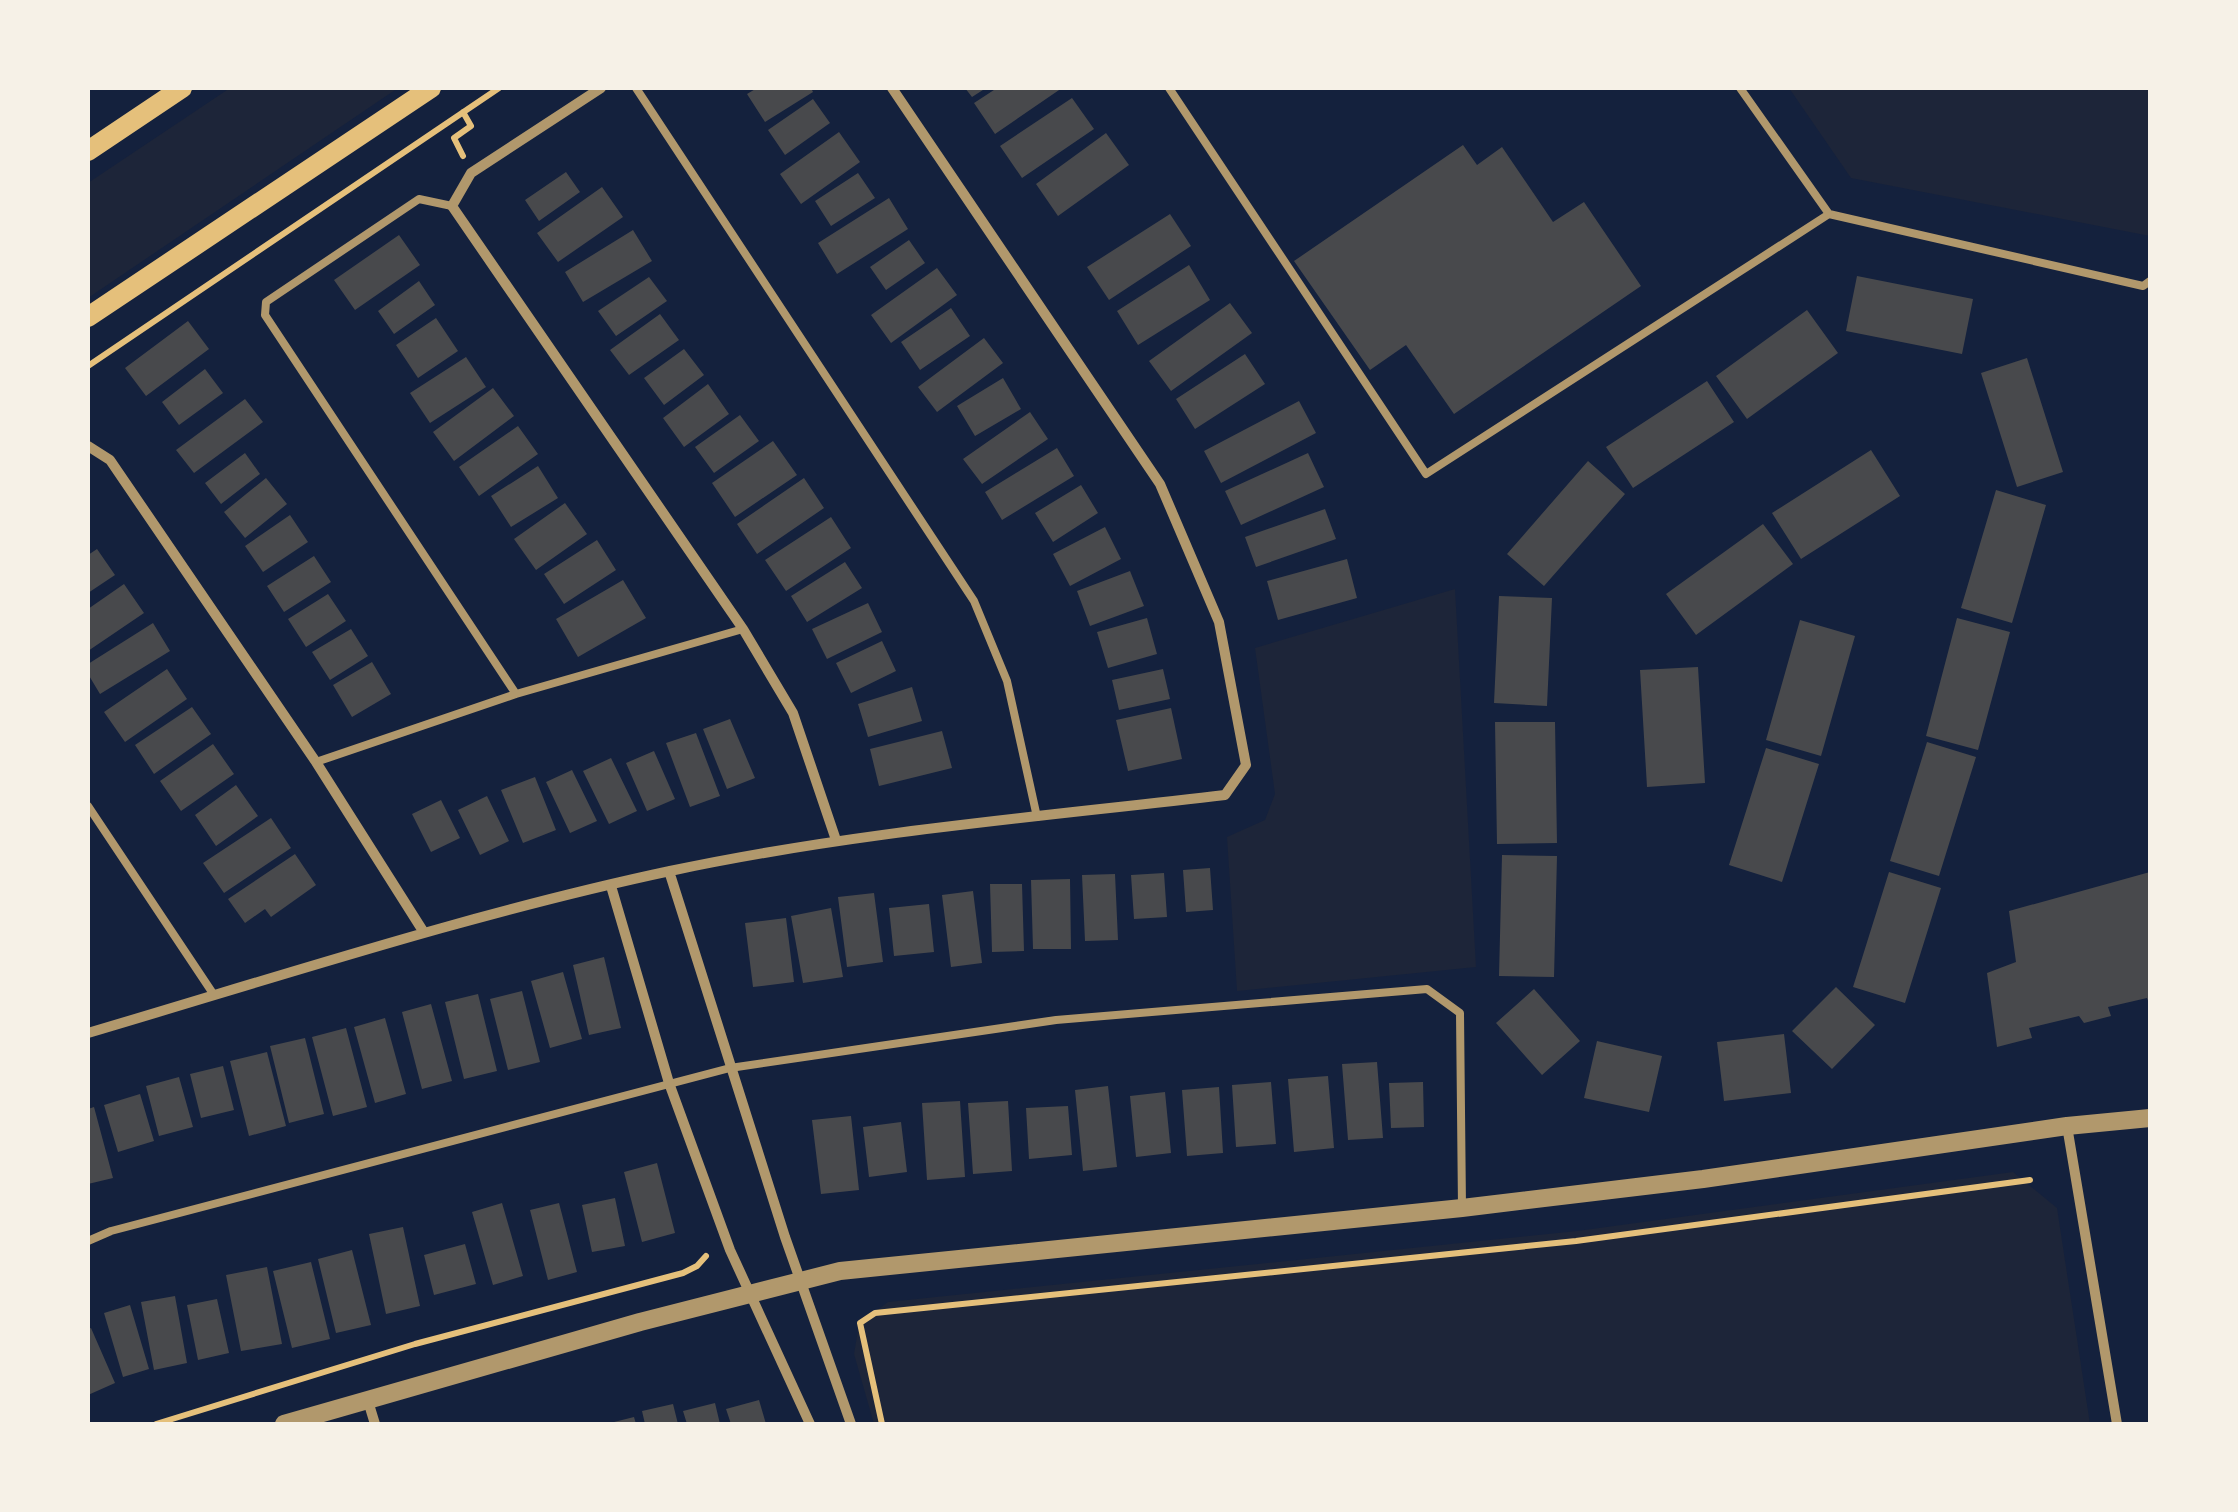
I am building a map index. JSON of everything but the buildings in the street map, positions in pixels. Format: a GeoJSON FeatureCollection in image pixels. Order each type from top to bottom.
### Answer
{"type":"FeatureCollection","features":[{"type":"Feature","properties":{"kind":"main road"},"geometry":{"type":"LineString","coordinates":[[88,151],[182,88]]}},
{"type":"Feature","properties":{"kind":"main road"},"geometry":{"type":"LineString","coordinates":[[88,318],[431,88]]}},
{"type":"Feature","properties":{"kind":"street"},"geometry":{"type":"LineString","coordinates":[[601,88],[471,173],[452,206],[743,630],[793,713],[836,840]]}},
{"type":"Feature","properties":{"kind":"street"},"geometry":{"type":"LineString","coordinates":[[88,1033],[423,931],[669,871],[836,840],[1224,795],[1246,765],[1219,622],[1160,484],[892,88]]}},
{"type":"Feature","properties":{"kind":"street"},"geometry":{"type":"LineString","coordinates":[[88,446],[110,460],[316,762],[423,931]]}},
{"type":"Feature","properties":{"kind":"street"},"geometry":{"type":"LineString","coordinates":[[669,871],[730,1068],[852,1424]]}},
{"type":"Feature","properties":{"kind":"street"},"geometry":{"type":"LineString","coordinates":[[611,886],[669,1083],[730,1250],[810,1424]]}},
{"type":"Feature","properties":{"kind":"street"},"geometry":{"type":"LineString","coordinates":[[284,1424],[750,1292],[840,1272],[1462,1208],[2150,1118]]}},
{"type":"Feature","properties":{"kind":"street"},"geometry":{"type":"LineString","coordinates":[[2067,1126],[2117,1424]]}},
{"type":"Feature","properties":{"kind":"street"},"geometry":{"type":"LineString","coordinates":[[368,1401],[375,1424]]}},
{"type":"Feature","properties":{"kind":"lane"},"geometry":{"type":"LineString","coordinates":[[636,88],[974,601],[1007,682],[1037,817]]}},
{"type":"Feature","properties":{"kind":"lane"},"geometry":{"type":"LineString","coordinates":[[1169,88],[1426,474],[1829,214]]}},
{"type":"Feature","properties":{"kind":"lane"},"geometry":{"type":"LineString","coordinates":[[1740,88],[1829,214],[2143,286],[2150,281]]}},
{"type":"Feature","properties":{"kind":"lane"},"geometry":{"type":"LineString","coordinates":[[452,206],[419,199],[266,302],[265,315],[516,694]]}},
{"type":"Feature","properties":{"kind":"lane"},"geometry":{"type":"LineString","coordinates":[[316,762],[516,694],[743,630]]}},
{"type":"Feature","properties":{"kind":"lane"},"geometry":{"type":"LineString","coordinates":[[88,806],[214,995]]}},
{"type":"Feature","properties":{"kind":"lane"},"geometry":{"type":"LineString","coordinates":[[88,1241],[130,1226],[730,1068],[1056,1020],[1427,989],[1460,1013],[1462,1208]]}},
{"type":"Feature","properties":{"kind":"path"},"geometry":{"type":"LineString","coordinates":[[88,366],[499,88]]}},
{"type":"Feature","properties":{"kind":"path"},"geometry":{"type":"LineString","coordinates":[[462,112],[471,126],[454,138],[471,173]]}},
{"type":"Feature","properties":{"kind":"path"},"geometry":{"type":"LineString","coordinates":[[882,1424],[860,1323],[876,1313],[1576,1241],[2030,1180]]}},
{"type":"Feature","properties":{"kind":"path"},"geometry":{"type":"LineString","coordinates":[[156,1424],[415,1344],[682,1273],[706,1256]]}},
{"type":"Feature","properties":{"kind":"shaded area"},"geometry":{"type":"Polygon","coordinates":[[[230,88],[398,88],[88,298],[88,183],[230,88]]]}},
{"type":"Feature","properties":{"kind":"shaded area"},"geometry":{"type":"Polygon","coordinates":[[[1789,88],[2150,88],[2150,236],[1851,178],[1789,88]]]}},
{"type":"Feature","properties":{"kind":"shaded area"},"geometry":{"type":"Polygon","coordinates":[[[1455,589],[1476,967],[1237,991],[1227,837],[1265,820],[1275,794],[1255,648],[1455,589]]]}},
{"type":"Feature","properties":{"kind":"shaded area"},"geometry":{"type":"Polygon","coordinates":[[[2013,1172],[2057,1208],[2090,1424],[874,1424],[854,1354],[859,1324],[888,1302],[1577,1231],[2013,1172]]]}}]}
